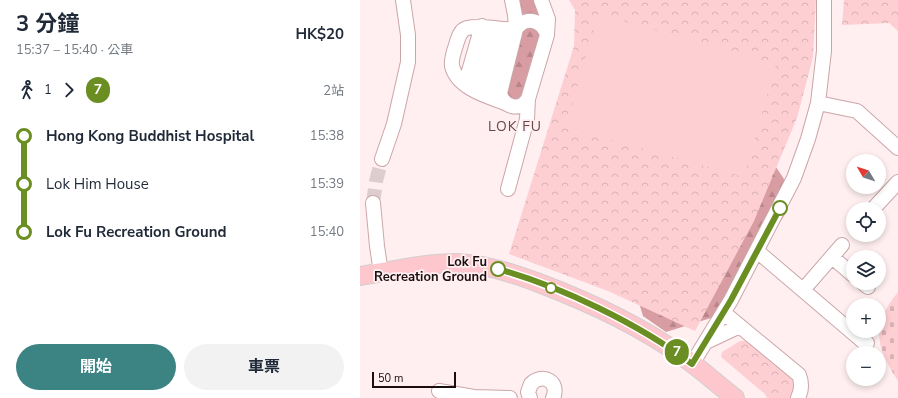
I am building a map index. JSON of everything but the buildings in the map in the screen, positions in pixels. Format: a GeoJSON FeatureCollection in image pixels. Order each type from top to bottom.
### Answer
{"type":"FeatureCollection","features":[{"type":"Feature","properties":{"kind":"main road"},"geometry":{"type":"LineString","coordinates":[[360,276],[435,264],[457,263],[476,265],[511,273],[596,307],[645,332],[692,364],[734,398]]}},
{"type":"Feature","properties":{"kind":"street"},"geometry":{"type":"LineString","coordinates":[[382,159],[394,124],[408,62],[408,35],[402,0]]}},
{"type":"Feature","properties":{"kind":"street"},"geometry":{"type":"LineString","coordinates":[[488,90],[499,28],[515,15],[512,0]]}},
{"type":"Feature","properties":{"kind":"street"},"geometry":{"type":"LineString","coordinates":[[508,189],[528,114],[528,99],[547,35],[548,19],[541,0]]}},
{"type":"Feature","properties":{"kind":"street"},"geometry":{"type":"LineString","coordinates":[[692,364],[724,313],[794,178],[808,139],[818,103],[824,51],[824,0]]}},
{"type":"Feature","properties":{"kind":"street"},"geometry":{"type":"LineString","coordinates":[[488,90],[481,94],[468,87],[459,80],[452,66],[452,56],[458,35],[465,28],[499,28],[530,20],[542,25],[547,35]]}},
{"type":"Feature","properties":{"kind":"street"},"geometry":{"type":"LineString","coordinates":[[488,90],[499,28]]}},
{"type":"Feature","properties":{"kind":"street"},"geometry":{"type":"LineString","coordinates":[[488,90],[514,107],[524,104],[528,99]]}},
{"type":"Feature","properties":{"kind":"street"},"geometry":{"type":"LineString","coordinates":[[818,103],[857,112],[898,148]]}},
{"type":"Feature","properties":{"kind":"street"},"geometry":{"type":"LineString","coordinates":[[880,202],[898,182]]}},
{"type":"Feature","properties":{"kind":"street"},"geometry":{"type":"LineString","coordinates":[[374,203],[377,246],[381,273]]}},
{"type":"Feature","properties":{"kind":"street"},"geometry":{"type":"LineString","coordinates":[[803,290],[842,245]]}},
{"type":"Feature","properties":{"kind":"street"},"geometry":{"type":"LineString","coordinates":[[757,251],[866,344],[867,343]]}},
{"type":"Feature","properties":{"kind":"street"},"geometry":{"type":"LineString","coordinates":[[832,257],[846,268]]}},
{"type":"Feature","properties":{"kind":"street"},"geometry":{"type":"LineString","coordinates":[[724,313],[799,375],[801,389],[798,398]]}},
{"type":"Feature","properties":{"kind":"street"},"geometry":{"type":"LineString","coordinates":[[706,342],[740,326]]}},
{"type":"Feature","properties":{"kind":"street"},"geometry":{"type":"LineString","coordinates":[[526,398],[530,384],[538,378],[547,379],[554,386],[555,390],[553,398]]}},
{"type":"Feature","properties":{"kind":"street"},"geometry":{"type":"LineString","coordinates":[[439,391],[474,397],[510,398]]}},
{"type":"Feature","properties":{"kind":"green space"},"geometry":{"type":"Polygon","coordinates":[[[516,0],[533,0],[541,14],[538,19],[518,20],[516,0]]]}},
{"type":"Feature","properties":{"kind":"green space","name":"Lok Fu Recreation Ground"},"geometry":{"type":"Polygon","coordinates":[[[569,0],[816,0],[813,57],[797,118],[754,221],[695,331],[608,291],[509,254],[574,46],[575,10],[569,0]]]}},
{"type":"Feature","properties":{"kind":"green space"},"geometry":{"type":"Polygon","coordinates":[[[844,0],[898,0],[898,31],[889,23],[842,25],[844,0]]]}},
{"type":"Feature","properties":{"kind":"green space"},"geometry":{"type":"Polygon","coordinates":[[[598,14],[776,64],[744,177],[566,127],[598,14]]]}},
{"type":"Feature","properties":{"kind":"green space"},"geometry":{"type":"Polygon","coordinates":[[[536,27],[540,35],[523,95],[517,101],[506,95],[521,32],[524,28],[536,27]]]}},
{"type":"Feature","properties":{"kind":"green space"},"geometry":{"type":"Polygon","coordinates":[[[774,164],[786,182],[787,211],[767,243],[747,254],[735,288],[711,318],[666,332],[643,316],[636,293],[774,164]]]}},
{"type":"Feature","properties":{"kind":"green space"},"geometry":{"type":"Polygon","coordinates":[[[898,292],[898,381],[886,360],[886,346],[881,346],[879,338],[886,338],[886,310],[898,292]]]}},
{"type":"Feature","properties":{"kind":"green space"},"geometry":{"type":"Polygon","coordinates":[[[748,340],[792,377],[794,388],[793,398],[767,398],[765,394],[721,357],[722,352],[740,341],[748,340]]]}},
{"type":"Feature","properties":{"kind":"tunnel"},"geometry":{"type":"LineString","coordinates":[[373,203],[376,181],[382,159]]}},
{"type":"Feature","properties":{"kind":"bus line","name":"7"},"geometry":{"type":"LineString","coordinates":[[498,269],[551,288],[596,307],[645,332],[681,355],[692,364],[724,313],[780,208]]}},
{"type":"Feature","properties":{"kind":"place","name":"Lok Fu Recreation Ground"},"geometry":{"type":"Point","coordinates":[498,269]}},
{"type":"Feature","properties":{"kind":"district","name":"LOK FU"},"geometry":{"type":"Point","coordinates":[515,126]}}]}
